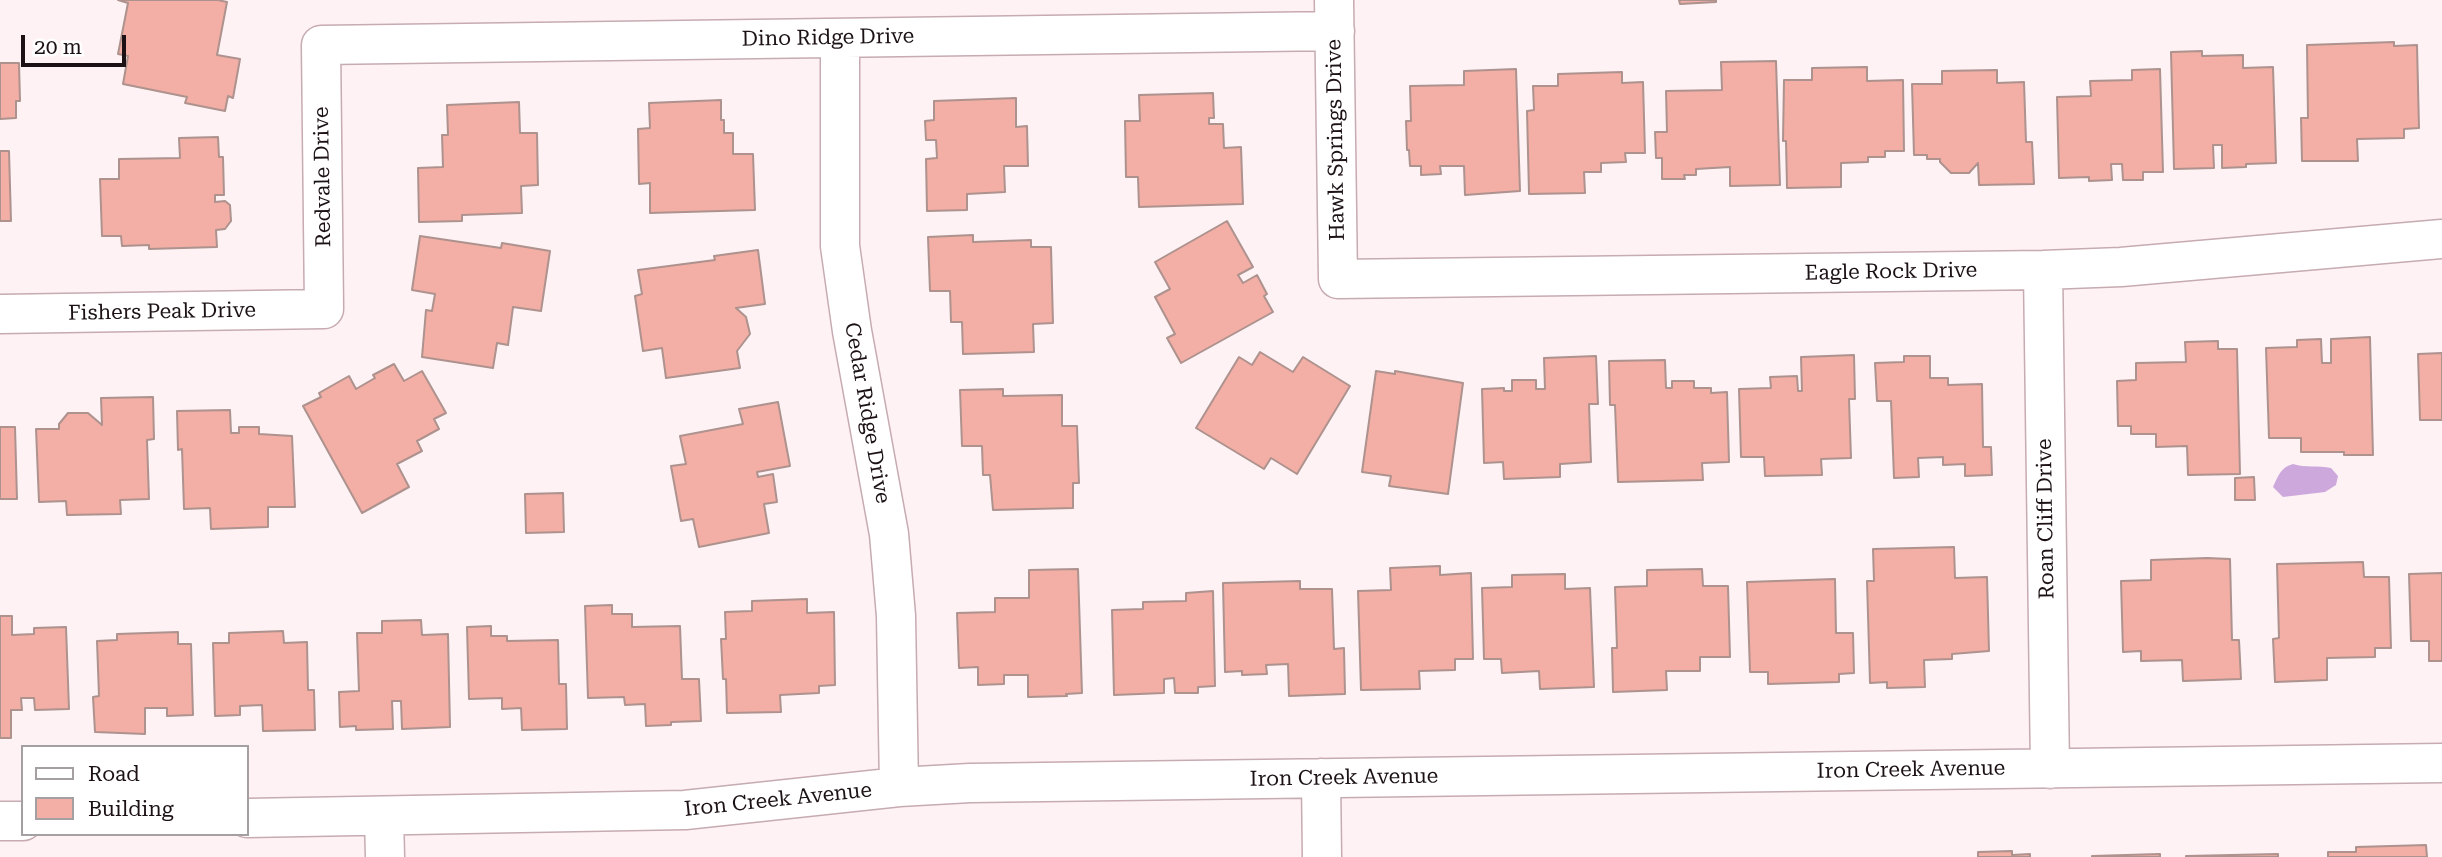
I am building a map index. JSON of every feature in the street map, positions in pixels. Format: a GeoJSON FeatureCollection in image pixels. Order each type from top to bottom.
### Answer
{"type":"FeatureCollection","features":[{"type":"Feature","properties":{"kind":"street","name":"Dino Ridge Drive"},"geometry":{"type":"LineString","coordinates":[[321,45],[839,38],[1335,16]]}},
{"type":"Feature","properties":{"kind":"street","name":"Hawk Springs Drive"},"geometry":{"type":"LineString","coordinates":[[1335,16],[1338,279]]}},
{"type":"Feature","properties":{"kind":"street","name":"Cedar Ridge Drive"},"geometry":{"type":"LineString","coordinates":[[839,38],[840,246],[852,331],[889,534],[896,616],[899,787]]}},
{"type":"Feature","properties":{"kind":"street","name":"Redvale Drive"},"geometry":{"type":"LineString","coordinates":[[321,45],[324,309]]}},
{"type":"Feature","properties":{"kind":"street","name":"Eagle Rock Drive"},"geometry":{"type":"LineString","coordinates":[[1338,279],[2043,270],[2134,266],[2442,239]]}},
{"type":"Feature","properties":{"kind":"street","name":"Roan Cliff Drive"},"geometry":{"type":"LineString","coordinates":[[2043,270],[2050,768]]}},
{"type":"Feature","properties":{"kind":"street","name":"Fishers Peak Drive"},"geometry":{"type":"LineString","coordinates":[[0,314],[324,309]]}},
{"type":"Feature","properties":{"kind":"street","name":"Iron Creek Avenue"},"geometry":{"type":"LineString","coordinates":[[248,818],[685,810],[899,787],[970,783],[2442,763]]}},
{"type":"Feature","properties":{"kind":"street"},"geometry":{"type":"LineString","coordinates":[[1321,778],[1322,857]]}},
{"type":"Feature","properties":{"kind":"street"},"geometry":{"type":"LineString","coordinates":[[384,816],[384,857]]}},
{"type":"Feature","properties":{"kind":"street"},"geometry":{"type":"LineString","coordinates":[[0,821],[21,821]]}},
{"type":"Feature","properties":{"kind":"shaded area"},"geometry":{"type":"Polygon","coordinates":[[[2293,464],[2331,468],[2338,476],[2336,485],[2325,492],[2283,497],[2273,487],[2283,470],[2293,464]]]}},
{"type":"Feature","properties":{"kind":"building"},"geometry":{"type":"Polygon","coordinates":[[[118,0],[227,2],[217,55],[240,59],[233,98],[228,96],[225,111],[185,103],[187,97],[123,84],[128,56],[118,54],[128,3],[118,0]]]}},
{"type":"Feature","properties":{"kind":"building"},"geometry":{"type":"Polygon","coordinates":[[[1679,0],[1716,0],[1716,2],[1680,4],[1679,0]]]}},
{"type":"Feature","properties":{"kind":"building"},"geometry":{"type":"Polygon","coordinates":[[[2394,42],[2394,46],[2417,45],[2419,128],[2404,129],[2404,138],[2357,139],[2358,161],[2302,161],[2301,118],[2308,118],[2307,45],[2394,42]]]}},
{"type":"Feature","properties":{"kind":"building"},"geometry":{"type":"Polygon","coordinates":[[[2202,51],[2202,56],[2243,55],[2243,68],[2273,67],[2276,163],[2222,168],[2222,145],[2213,145],[2214,168],[2174,169],[2171,52],[2202,51]]]}},
{"type":"Feature","properties":{"kind":"building"},"geometry":{"type":"Polygon","coordinates":[[[1776,61],[1780,185],[1730,186],[1730,167],[1696,169],[1696,175],[1684,175],[1685,179],[1662,179],[1662,158],[1656,158],[1655,132],[1667,132],[1666,91],[1722,90],[1721,62],[1776,61]]]}},
{"type":"Feature","properties":{"kind":"building"},"geometry":{"type":"Polygon","coordinates":[[[0,63],[19,63],[20,101],[16,101],[16,118],[0,119],[0,63]]]}},
{"type":"Feature","properties":{"kind":"building"},"geometry":{"type":"Polygon","coordinates":[[[1867,67],[1867,81],[1903,80],[1904,151],[1885,151],[1885,157],[1868,157],[1868,162],[1841,163],[1841,187],[1787,188],[1786,141],[1783,141],[1784,80],[1812,80],[1812,68],[1867,67]]]}},
{"type":"Feature","properties":{"kind":"building"},"geometry":{"type":"Polygon","coordinates":[[[1516,69],[1520,191],[1465,195],[1464,166],[1440,166],[1441,174],[1421,175],[1421,166],[1410,166],[1406,121],[1411,121],[1410,86],[1464,85],[1464,71],[1516,69]]]}},
{"type":"Feature","properties":{"kind":"building"},"geometry":{"type":"Polygon","coordinates":[[[2160,69],[2163,172],[2143,172],[2143,180],[2123,180],[2122,164],[2111,164],[2112,180],[2089,181],[2089,177],[2059,178],[2057,97],[2091,96],[2090,81],[2132,80],[2132,70],[2160,69]]]}},
{"type":"Feature","properties":{"kind":"building"},"geometry":{"type":"Polygon","coordinates":[[[1997,70],[1997,83],[2024,82],[2026,142],[2032,142],[2034,184],[1979,185],[1978,163],[1969,173],[1951,173],[1940,159],[1914,155],[1912,84],[1942,84],[1942,71],[1997,70]]]}},
{"type":"Feature","properties":{"kind":"building"},"geometry":{"type":"Polygon","coordinates":[[[1622,72],[1622,83],[1643,82],[1645,153],[1625,153],[1626,162],[1601,163],[1601,172],[1584,172],[1585,193],[1529,194],[1527,111],[1534,110],[1533,86],[1558,86],[1558,74],[1622,72]]]}},
{"type":"Feature","properties":{"kind":"building"},"geometry":{"type":"Polygon","coordinates":[[[1213,93],[1214,118],[1209,118],[1209,124],[1223,124],[1224,148],[1241,147],[1243,204],[1139,207],[1138,177],[1126,177],[1125,121],[1140,121],[1139,95],[1213,93]]]}},
{"type":"Feature","properties":{"kind":"building"},"geometry":{"type":"Polygon","coordinates":[[[1016,98],[1016,127],[1027,126],[1028,166],[1004,166],[1005,192],[967,194],[967,210],[927,211],[926,159],[937,158],[936,140],[926,140],[925,121],[934,120],[934,101],[1016,98]]]}},
{"type":"Feature","properties":{"kind":"building"},"geometry":{"type":"Polygon","coordinates":[[[721,100],[724,133],[733,133],[733,154],[753,154],[755,210],[650,213],[650,183],[639,184],[638,129],[650,128],[649,103],[721,100]]]}},
{"type":"Feature","properties":{"kind":"building"},"geometry":{"type":"Polygon","coordinates":[[[519,102],[520,133],[537,133],[538,185],[521,186],[522,213],[462,215],[462,221],[419,222],[418,168],[443,167],[442,135],[448,135],[447,105],[519,102]]]}},
{"type":"Feature","properties":{"kind":"building"},"geometry":{"type":"Polygon","coordinates":[[[218,137],[219,157],[223,157],[224,195],[215,195],[215,202],[225,201],[230,205],[231,221],[225,229],[216,230],[217,247],[149,249],[149,245],[122,246],[121,236],[102,236],[100,179],[119,179],[119,159],[180,158],[179,138],[218,137]]]}},
{"type":"Feature","properties":{"kind":"building"},"geometry":{"type":"Polygon","coordinates":[[[0,151],[9,151],[11,221],[0,221],[0,151]]]}},
{"type":"Feature","properties":{"kind":"building"},"geometry":{"type":"Polygon","coordinates":[[[1227,221],[1253,267],[1238,275],[1243,283],[1257,275],[1273,312],[1181,363],[1167,338],[1175,334],[1155,297],[1170,289],[1155,262],[1227,221]]]}},
{"type":"Feature","properties":{"kind":"building"},"geometry":{"type":"Polygon","coordinates":[[[973,235],[973,242],[1031,240],[1031,247],[1051,247],[1053,323],[1033,324],[1034,352],[963,354],[962,322],[951,322],[950,291],[930,291],[928,237],[973,235]]]}},
{"type":"Feature","properties":{"kind":"building"},"geometry":{"type":"Polygon","coordinates":[[[420,236],[501,248],[502,243],[550,251],[541,311],[513,307],[508,345],[497,343],[493,368],[422,357],[426,310],[432,311],[435,294],[412,290],[420,236]]]}},
{"type":"Feature","properties":{"kind":"building"},"geometry":{"type":"Polygon","coordinates":[[[758,250],[765,304],[736,308],[746,317],[750,334],[737,351],[740,368],[666,378],[662,348],[643,351],[635,296],[642,294],[638,270],[715,260],[714,256],[758,250]]]}},
{"type":"Feature","properties":{"kind":"building"},"geometry":{"type":"Polygon","coordinates":[[[2370,337],[2373,455],[2301,452],[2301,438],[2269,438],[2266,348],[2297,347],[2297,340],[2321,339],[2322,363],[2331,363],[2331,339],[2370,337]]]}},
{"type":"Feature","properties":{"kind":"building"},"geometry":{"type":"Polygon","coordinates":[[[2218,341],[2218,349],[2237,349],[2240,474],[2188,475],[2187,446],[2156,447],[2156,434],[2131,434],[2131,426],[2118,426],[2117,381],[2136,380],[2136,363],[2186,362],[2185,342],[2218,341]]]}},
{"type":"Feature","properties":{"kind":"building"},"geometry":{"type":"Polygon","coordinates":[[[1260,352],[1293,372],[1303,357],[1350,386],[1297,474],[1271,458],[1264,469],[1196,428],[1239,357],[1252,365],[1260,352]]]}},
{"type":"Feature","properties":{"kind":"building"},"geometry":{"type":"Polygon","coordinates":[[[2442,353],[2442,420],[2420,420],[2418,354],[2442,353]]]}},
{"type":"Feature","properties":{"kind":"building"},"geometry":{"type":"Polygon","coordinates":[[[1854,355],[1855,399],[1849,399],[1851,458],[1821,459],[1822,475],[1765,476],[1764,457],[1741,457],[1739,389],[1771,388],[1770,377],[1797,376],[1798,391],[1802,391],[1801,357],[1854,355]]]}},
{"type":"Feature","properties":{"kind":"building"},"geometry":{"type":"Polygon","coordinates":[[[1596,356],[1598,404],[1589,404],[1591,462],[1560,464],[1560,477],[1504,479],[1503,462],[1484,463],[1482,389],[1504,388],[1504,391],[1512,391],[1512,380],[1536,380],[1536,389],[1545,389],[1544,358],[1596,356]]]}},
{"type":"Feature","properties":{"kind":"building"},"geometry":{"type":"Polygon","coordinates":[[[1904,356],[1930,356],[1930,378],[1948,378],[1948,385],[1982,384],[1983,447],[1991,447],[1992,475],[1965,476],[1965,464],[1943,465],[1943,457],[1918,458],[1919,477],[1894,478],[1891,401],[1877,401],[1875,363],[1904,362],[1904,356]]]}},
{"type":"Feature","properties":{"kind":"building"},"geometry":{"type":"Polygon","coordinates":[[[1665,360],[1666,388],[1672,388],[1672,381],[1694,381],[1694,388],[1711,388],[1711,393],[1727,392],[1729,462],[1702,463],[1703,480],[1618,482],[1615,405],[1610,405],[1609,361],[1665,360]]]}},
{"type":"Feature","properties":{"kind":"building"},"geometry":{"type":"Polygon","coordinates":[[[394,364],[404,381],[422,371],[446,413],[434,419],[439,429],[417,441],[422,451],[397,464],[409,487],[362,513],[303,406],[321,397],[319,393],[349,376],[356,389],[375,378],[373,375],[394,364]]]}},
{"type":"Feature","properties":{"kind":"building"},"geometry":{"type":"Polygon","coordinates":[[[1376,371],[1395,374],[1395,371],[1463,383],[1448,494],[1389,486],[1391,476],[1362,472],[1376,371]]]}},
{"type":"Feature","properties":{"kind":"building"},"geometry":{"type":"Polygon","coordinates":[[[1003,389],[1003,396],[1062,395],[1062,426],[1077,426],[1079,483],[1073,483],[1073,508],[993,510],[990,475],[983,475],[982,446],[962,446],[960,390],[1003,389]]]}},
{"type":"Feature","properties":{"kind":"building"},"geometry":{"type":"Polygon","coordinates":[[[153,397],[154,439],[147,440],[149,499],[120,500],[121,514],[67,515],[66,501],[39,502],[36,429],[59,429],[59,424],[68,413],[88,413],[102,425],[101,398],[153,397]]]}},
{"type":"Feature","properties":{"kind":"building"},"geometry":{"type":"Polygon","coordinates":[[[778,402],[790,466],[757,472],[758,477],[773,474],[777,502],[764,504],[769,533],[699,547],[693,519],[681,521],[671,466],[686,464],[680,436],[743,424],[739,409],[778,402]]]}},
{"type":"Feature","properties":{"kind":"building"},"geometry":{"type":"Polygon","coordinates":[[[230,410],[231,433],[239,433],[239,427],[259,427],[259,434],[292,436],[295,507],[268,507],[268,527],[211,529],[210,508],[184,509],[182,449],[178,450],[177,411],[230,410]]]}},
{"type":"Feature","properties":{"kind":"building"},"geometry":{"type":"Polygon","coordinates":[[[0,427],[15,427],[17,499],[0,499],[0,427]]]}},
{"type":"Feature","properties":{"kind":"building"},"geometry":{"type":"Polygon","coordinates":[[[2254,477],[2255,500],[2235,500],[2235,478],[2254,477]]]}},
{"type":"Feature","properties":{"kind":"building"},"geometry":{"type":"Polygon","coordinates":[[[563,493],[564,532],[526,533],[525,494],[563,493]]]}},
{"type":"Feature","properties":{"kind":"building"},"geometry":{"type":"Polygon","coordinates":[[[1954,547],[1955,578],[1987,577],[1989,651],[1952,654],[1952,659],[1924,660],[1925,687],[1887,688],[1887,682],[1870,683],[1867,581],[1874,581],[1873,549],[1954,547]]]}},
{"type":"Feature","properties":{"kind":"building"},"geometry":{"type":"Polygon","coordinates":[[[2230,559],[2232,640],[2239,640],[2241,679],[2183,681],[2182,660],[2141,661],[2141,651],[2123,652],[2121,581],[2151,580],[2151,560],[2230,559]]]}},
{"type":"Feature","properties":{"kind":"building"},"geometry":{"type":"Polygon","coordinates":[[[2363,562],[2364,577],[2389,577],[2391,648],[2375,648],[2375,657],[2327,658],[2327,680],[2275,682],[2273,639],[2279,638],[2277,564],[2363,562]]]}},
{"type":"Feature","properties":{"kind":"building"},"geometry":{"type":"Polygon","coordinates":[[[1440,566],[1440,575],[1471,573],[1473,659],[1455,659],[1455,670],[1419,671],[1420,689],[1361,690],[1358,591],[1391,590],[1390,568],[1440,566]]]}},
{"type":"Feature","properties":{"kind":"building"},"geometry":{"type":"Polygon","coordinates":[[[1078,569],[1082,693],[1028,697],[1028,675],[1004,675],[1004,684],[978,685],[978,667],[959,668],[957,613],[995,612],[995,598],[1029,598],[1029,570],[1078,569]]]}},
{"type":"Feature","properties":{"kind":"building"},"geometry":{"type":"Polygon","coordinates":[[[1702,569],[1703,586],[1728,586],[1730,657],[1700,657],[1700,671],[1666,671],[1667,690],[1613,692],[1612,648],[1617,648],[1615,587],[1647,586],[1647,570],[1702,569]]]}},
{"type":"Feature","properties":{"kind":"building"},"geometry":{"type":"Polygon","coordinates":[[[2442,573],[2442,661],[2429,661],[2429,641],[2411,641],[2409,574],[2442,573]]]}},
{"type":"Feature","properties":{"kind":"building"},"geometry":{"type":"Polygon","coordinates":[[[1565,574],[1565,589],[1590,588],[1594,687],[1540,689],[1539,671],[1502,673],[1501,659],[1484,659],[1482,588],[1512,587],[1512,575],[1565,574]]]}},
{"type":"Feature","properties":{"kind":"building"},"geometry":{"type":"Polygon","coordinates":[[[1835,579],[1836,633],[1853,633],[1854,673],[1839,674],[1839,682],[1768,684],[1768,672],[1750,672],[1747,582],[1835,579]]]}},
{"type":"Feature","properties":{"kind":"building"},"geometry":{"type":"Polygon","coordinates":[[[1300,581],[1300,589],[1332,589],[1334,649],[1344,648],[1345,694],[1289,696],[1288,664],[1266,665],[1267,674],[1242,675],[1242,671],[1225,672],[1223,583],[1300,581]]]}},
{"type":"Feature","properties":{"kind":"building"},"geometry":{"type":"Polygon","coordinates":[[[1213,591],[1215,686],[1198,687],[1198,693],[1175,693],[1174,678],[1164,679],[1164,693],[1114,695],[1112,610],[1143,609],[1143,602],[1186,601],[1186,593],[1213,591]]]}},
{"type":"Feature","properties":{"kind":"building"},"geometry":{"type":"Polygon","coordinates":[[[807,599],[807,613],[834,612],[835,685],[819,686],[819,693],[780,695],[781,712],[727,713],[721,639],[726,639],[725,612],[752,611],[752,601],[807,599]]]}},
{"type":"Feature","properties":{"kind":"building"},"geometry":{"type":"Polygon","coordinates":[[[612,605],[612,614],[632,614],[632,627],[680,626],[682,679],[699,679],[701,721],[646,726],[645,704],[625,705],[624,697],[588,698],[585,606],[612,605]]]}},
{"type":"Feature","properties":{"kind":"building"},"geometry":{"type":"Polygon","coordinates":[[[0,616],[12,616],[12,635],[34,634],[34,628],[66,627],[69,709],[35,710],[34,698],[21,698],[22,710],[11,710],[11,738],[0,738],[0,616]]]}},
{"type":"Feature","properties":{"kind":"building"},"geometry":{"type":"Polygon","coordinates":[[[421,620],[422,635],[448,634],[450,727],[402,729],[401,701],[392,701],[393,729],[356,730],[356,726],[340,727],[339,692],[359,691],[357,633],[382,633],[382,621],[421,620]]]}},
{"type":"Feature","properties":{"kind":"building"},"geometry":{"type":"Polygon","coordinates":[[[491,626],[491,636],[507,636],[507,641],[558,640],[559,684],[566,684],[567,729],[522,730],[521,708],[502,709],[502,698],[469,699],[467,627],[491,626]]]}},
{"type":"Feature","properties":{"kind":"building"},"geometry":{"type":"Polygon","coordinates":[[[283,631],[284,643],[307,642],[308,690],[314,690],[315,730],[263,731],[262,705],[240,706],[240,715],[215,716],[213,643],[229,643],[229,633],[283,631]]]}},
{"type":"Feature","properties":{"kind":"building"},"geometry":{"type":"Polygon","coordinates":[[[178,632],[178,644],[191,644],[193,715],[167,716],[167,708],[145,708],[145,734],[95,732],[93,697],[99,696],[97,641],[117,640],[117,634],[178,632]]]}},
{"type":"Feature","properties":{"kind":"building"},"geometry":{"type":"Polygon","coordinates":[[[2426,845],[2427,857],[2328,857],[2328,852],[2356,852],[2356,847],[2426,845]]]}},
{"type":"Feature","properties":{"kind":"building"},"geometry":{"type":"Polygon","coordinates":[[[2012,851],[2012,855],[2030,854],[2030,857],[1978,857],[1978,852],[2012,851]]]}},
{"type":"Feature","properties":{"kind":"building"},"geometry":{"type":"Polygon","coordinates":[[[2160,854],[2160,857],[2092,857],[2092,856],[2160,854]]]}},
{"type":"Feature","properties":{"kind":"building"},"geometry":{"type":"Polygon","coordinates":[[[2278,854],[2278,857],[2186,857],[2186,856],[2278,854]]]}}]}
